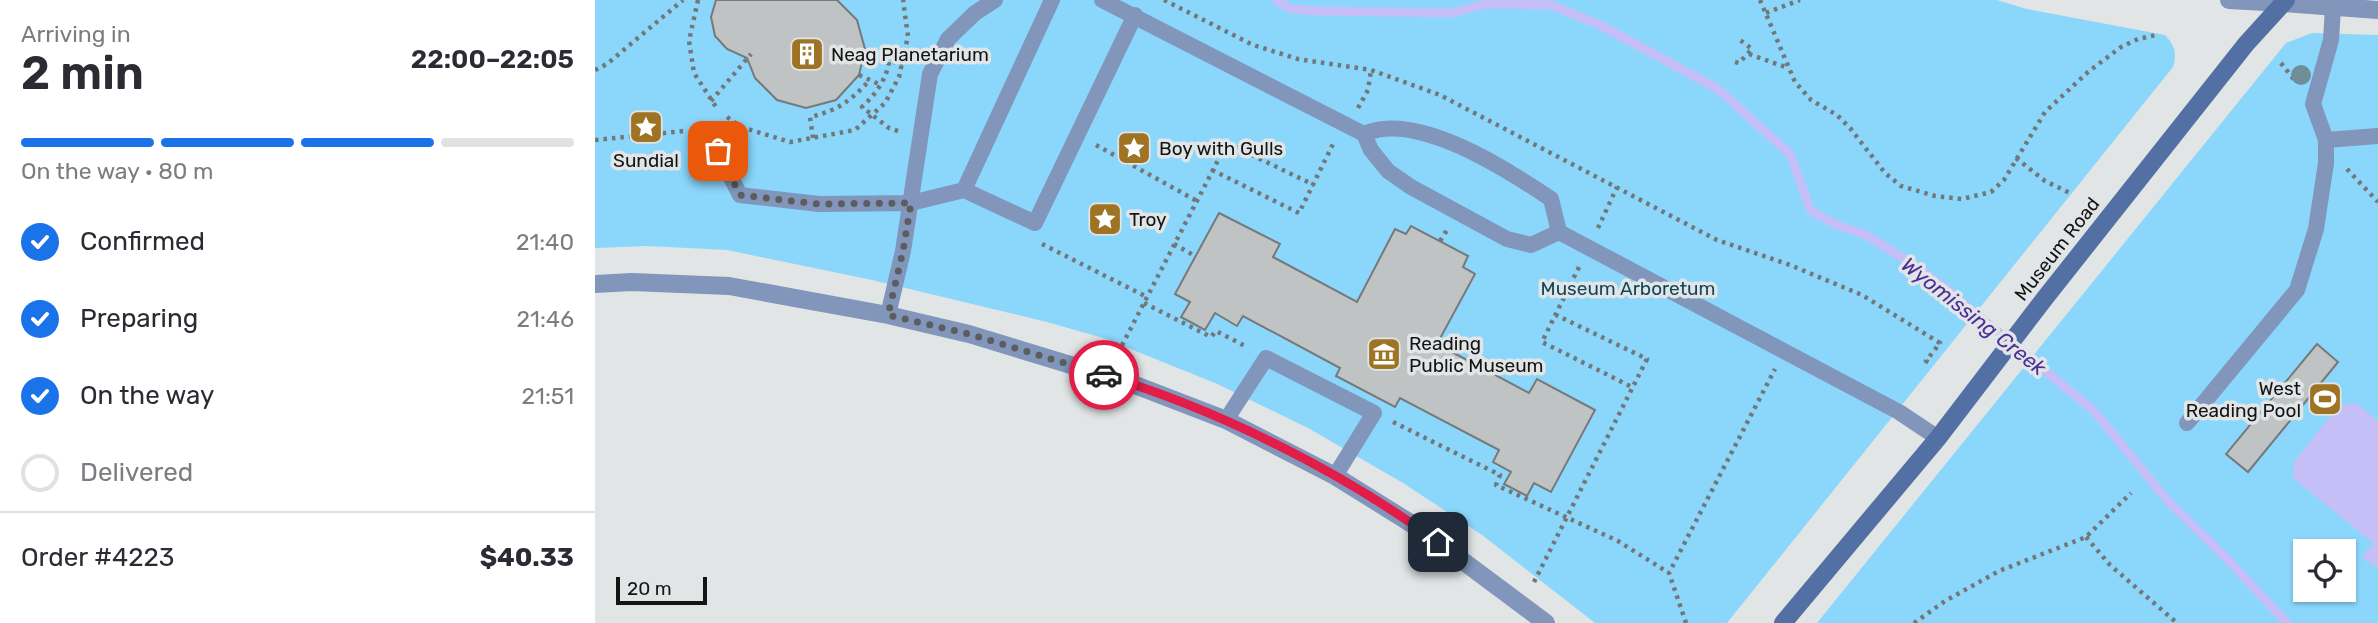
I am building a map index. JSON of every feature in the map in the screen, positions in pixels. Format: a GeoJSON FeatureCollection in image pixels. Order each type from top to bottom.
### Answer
{"type":"FeatureCollection","features":[{"type":"Feature","properties":{"kind":"main road","name":"Museum Road"},"geometry":{"type":"LineString","coordinates":[[1783,623],[1938,438],[2246,44],[2285,1]]}},
{"type":"Feature","properties":{"kind":"street"},"geometry":{"type":"LineString","coordinates":[[2229,0],[2285,1],[2333,8],[2378,10]]}},
{"type":"Feature","properties":{"kind":"street"},"geometry":{"type":"LineString","coordinates":[[595,284],[632,282],[729,286],[888,315],[969,334],[1130,383],[1226,420],[1335,476],[1420,529],[1546,623]]}},
{"type":"Feature","properties":{"kind":"lane"},"geometry":{"type":"LineString","coordinates":[[888,315],[903,251],[930,74],[948,39],[975,13],[995,0]]}},
{"type":"Feature","properties":{"kind":"lane"},"geometry":{"type":"LineString","coordinates":[[964,190],[1052,0]]}},
{"type":"Feature","properties":{"kind":"lane"},"geometry":{"type":"LineString","coordinates":[[1103,0],[1364,134],[1371,150],[1388,171],[1411,187],[1507,239],[1531,245],[1559,232]]}},
{"type":"Feature","properties":{"kind":"lane"},"geometry":{"type":"LineString","coordinates":[[2187,423],[2297,290],[2316,229],[2326,163],[2326,140],[2313,104],[2331,40],[2333,8]]}},
{"type":"Feature","properties":{"kind":"lane"},"geometry":{"type":"LineString","coordinates":[[706,129],[740,195],[818,204],[911,203],[964,190],[1035,223],[1135,15]]}},
{"type":"Feature","properties":{"kind":"lane"},"geometry":{"type":"LineString","coordinates":[[1364,134],[1377,128],[1405,128],[1450,142],[1501,167],[1551,199],[1559,232],[1899,412],[1938,438]]}},
{"type":"Feature","properties":{"kind":"lane"},"geometry":{"type":"LineString","coordinates":[[2326,140],[2378,136]]}},
{"type":"Feature","properties":{"kind":"lane"},"geometry":{"type":"LineString","coordinates":[[1226,420],[1266,358],[1374,413],[1335,476]]}},
{"type":"Feature","properties":{"kind":"path"},"geometry":{"type":"LineString","coordinates":[[595,70],[607,64],[683,0]]}},
{"type":"Feature","properties":{"kind":"path"},"geometry":{"type":"LineString","coordinates":[[698,0],[689,41],[694,73],[711,101],[718,111],[741,127],[790,142],[855,130],[872,116],[889,96],[903,64],[908,36],[903,0]]}},
{"type":"Feature","properties":{"kind":"path"},"geometry":{"type":"LineString","coordinates":[[1164,0],[1254,45],[1298,59],[1371,70],[1440,95],[1717,240],[1790,265],[1862,295],[1940,343],[1926,361],[1931,364]]}},
{"type":"Feature","properties":{"kind":"path"},"geometry":{"type":"LineString","coordinates":[[1760,0],[1795,82],[1811,100],[1844,121],[1885,173],[1901,186],[1935,196],[1962,199],[1990,192],[2004,180],[2045,112],[2088,72],[2121,47],[2156,35]]}},
{"type":"Feature","properties":{"kind":"path"},"geometry":{"type":"LineString","coordinates":[[1766,13],[1800,0]]}},
{"type":"Feature","properties":{"kind":"path"},"geometry":{"type":"LineString","coordinates":[[1735,62],[1739,63],[1752,49],[1740,40]]}},
{"type":"Feature","properties":{"kind":"path"},"geometry":{"type":"LineString","coordinates":[[711,101],[751,54]]}},
{"type":"Feature","properties":{"kind":"path"},"geometry":{"type":"LineString","coordinates":[[1749,54],[1789,69]]}},
{"type":"Feature","properties":{"kind":"path"},"geometry":{"type":"LineString","coordinates":[[889,64],[881,85],[862,107],[889,128],[920,138]]}},
{"type":"Feature","properties":{"kind":"path"},"geometry":{"type":"LineString","coordinates":[[1212,170],[1299,213],[1344,125],[1357,110],[1368,89],[1371,70]]}},
{"type":"Feature","properties":{"kind":"path"},"geometry":{"type":"LineString","coordinates":[[859,75],[881,85]]}},
{"type":"Feature","properties":{"kind":"path"},"geometry":{"type":"LineString","coordinates":[[813,138],[810,117],[830,112],[849,102],[870,80]]}},
{"type":"Feature","properties":{"kind":"path"},"geometry":{"type":"LineString","coordinates":[[595,140],[741,127]]}},
{"type":"Feature","properties":{"kind":"path"},"geometry":{"type":"LineString","coordinates":[[1497,134],[1501,127]]}},
{"type":"Feature","properties":{"kind":"path"},"geometry":{"type":"LineString","coordinates":[[1077,135],[1197,201]]}},
{"type":"Feature","properties":{"kind":"path"},"geometry":{"type":"LineString","coordinates":[[1118,353],[1227,143],[1314,185]]}},
{"type":"Feature","properties":{"kind":"path"},"geometry":{"type":"LineString","coordinates":[[2016,158],[2045,181],[2072,194]]}},
{"type":"Feature","properties":{"kind":"path"},"geometry":{"type":"LineString","coordinates":[[1035,223],[1042,245],[1147,297]]}},
{"type":"Feature","properties":{"kind":"path"},"geometry":{"type":"LineString","coordinates":[[1174,244],[1195,256]]}},
{"type":"Feature","properties":{"kind":"path"},"geometry":{"type":"LineString","coordinates":[[1144,303],[1211,337],[1216,331],[1266,358]]}},
{"type":"Feature","properties":{"kind":"path"},"geometry":{"type":"LineString","coordinates":[[1562,303],[1542,342],[1632,387]]}},
{"type":"Feature","properties":{"kind":"path"},"geometry":{"type":"LineString","coordinates":[[1534,582],[1565,516],[1647,359],[1556,315]]}},
{"type":"Feature","properties":{"kind":"path"},"geometry":{"type":"LineString","coordinates":[[1669,573],[1776,368]]}},
{"type":"Feature","properties":{"kind":"path"},"geometry":{"type":"LineString","coordinates":[[1374,413],[1500,475],[1496,485],[1618,541],[1669,573],[1686,623]]}},
{"type":"Feature","properties":{"kind":"path"},"geometry":{"type":"LineString","coordinates":[[1915,623],[1945,601],[2000,571],[2086,537],[2131,494]]}},
{"type":"Feature","properties":{"kind":"path"},"geometry":{"type":"LineString","coordinates":[[2086,537],[2111,565],[2176,623]]}},
{"type":"Feature","properties":{"kind":"green space","name":"Museum Arboretum"},"geometry":{"type":"Polygon","coordinates":[[[595,0],[1997,0],[2027,9],[2165,35],[2173,46],[2175,58],[2173,67],[1727,623],[1595,623],[1482,535],[1403,483],[1308,428],[1215,383],[1103,338],[872,280],[727,250],[647,246],[595,248],[595,0]]]}},
{"type":"Feature","properties":{"kind":"green space"},"geometry":{"type":"Polygon","coordinates":[[[2312,33],[2378,35],[2378,623],[1817,623],[2286,43],[2312,33]]]}},
{"type":"Feature","properties":{"kind":"shaded area"},"geometry":{"type":"Polygon","coordinates":[[[2356,403],[2378,421],[2378,569],[2362,557],[2372,542],[2293,478],[2293,463],[2339,405],[2356,403]]]}},
{"type":"Feature","properties":{"kind":"building","name":"Neag Planetarium"},"geometry":{"type":"Polygon","coordinates":[[[716,0],[837,0],[857,20],[865,49],[859,75],[836,100],[806,108],[777,100],[755,78],[747,58],[727,49],[715,36],[711,17],[716,0]]]}},
{"type":"Feature","properties":{"kind":"building","name":"Reading Public Museum"},"geometry":{"type":"Polygon","coordinates":[[[1219,213],[1280,244],[1273,257],[1357,302],[1395,229],[1406,234],[1411,226],[1468,256],[1463,267],[1475,274],[1437,344],[1529,393],[1537,379],[1595,410],[1551,492],[1534,483],[1527,496],[1504,484],[1511,472],[1493,462],[1499,450],[1400,398],[1395,407],[1336,376],[1340,368],[1243,316],[1237,326],[1215,313],[1205,330],[1181,317],[1190,302],[1175,294],[1219,213]]]}},
{"type":"Feature","properties":{"kind":"building"},"geometry":{"type":"Polygon","coordinates":[[[2317,344],[2338,362],[2248,472],[2226,454],[2317,344]]]}},
{"type":"Feature","properties":{"kind":"waterway","name":"Wyomissing Creek"},"geometry":{"type":"LineString","coordinates":[[1276,0],[1291,9],[1320,11],[1451,13],[1486,4],[1551,5],[1602,26],[1718,89],[1790,154],[1811,211],[1837,225],[1866,235],[1940,284],[2094,411],[2168,501],[2287,623]]}},
{"type":"Feature","properties":{"kind":"way so far"},"geometry":{"type":"LineString","coordinates":[[718,151],[740,195],[818,204],[911,203],[888,315],[969,334],[1104,375]]}},
{"type":"Feature","properties":{"kind":"place","name":"Neag Planetarium"},"geometry":{"type":"Point","coordinates":[807,54]}},
{"type":"Feature","properties":{"kind":"place","name":"Sundial"},"geometry":{"type":"Point","coordinates":[646,127]}},
{"type":"Feature","properties":{"kind":"place","name":"Boy with Gulls"},"geometry":{"type":"Point","coordinates":[1134,148]}},
{"type":"Feature","properties":{"kind":"place","name":"Troy"},"geometry":{"type":"Point","coordinates":[1105,219]}},
{"type":"Feature","properties":{"kind":"place","name":"Reading Public Museum"},"geometry":{"type":"Point","coordinates":[1384,354]}},
{"type":"Feature","properties":{"kind":"place","name":"West Reading Pool"},"geometry":{"type":"Point","coordinates":[2325,399]}},
{"type":"Feature","properties":{"kind":"route"},"geometry":{"type":"LineString","coordinates":[[1104,375],[1226,420],[1335,476],[1438,542]]}}]}
